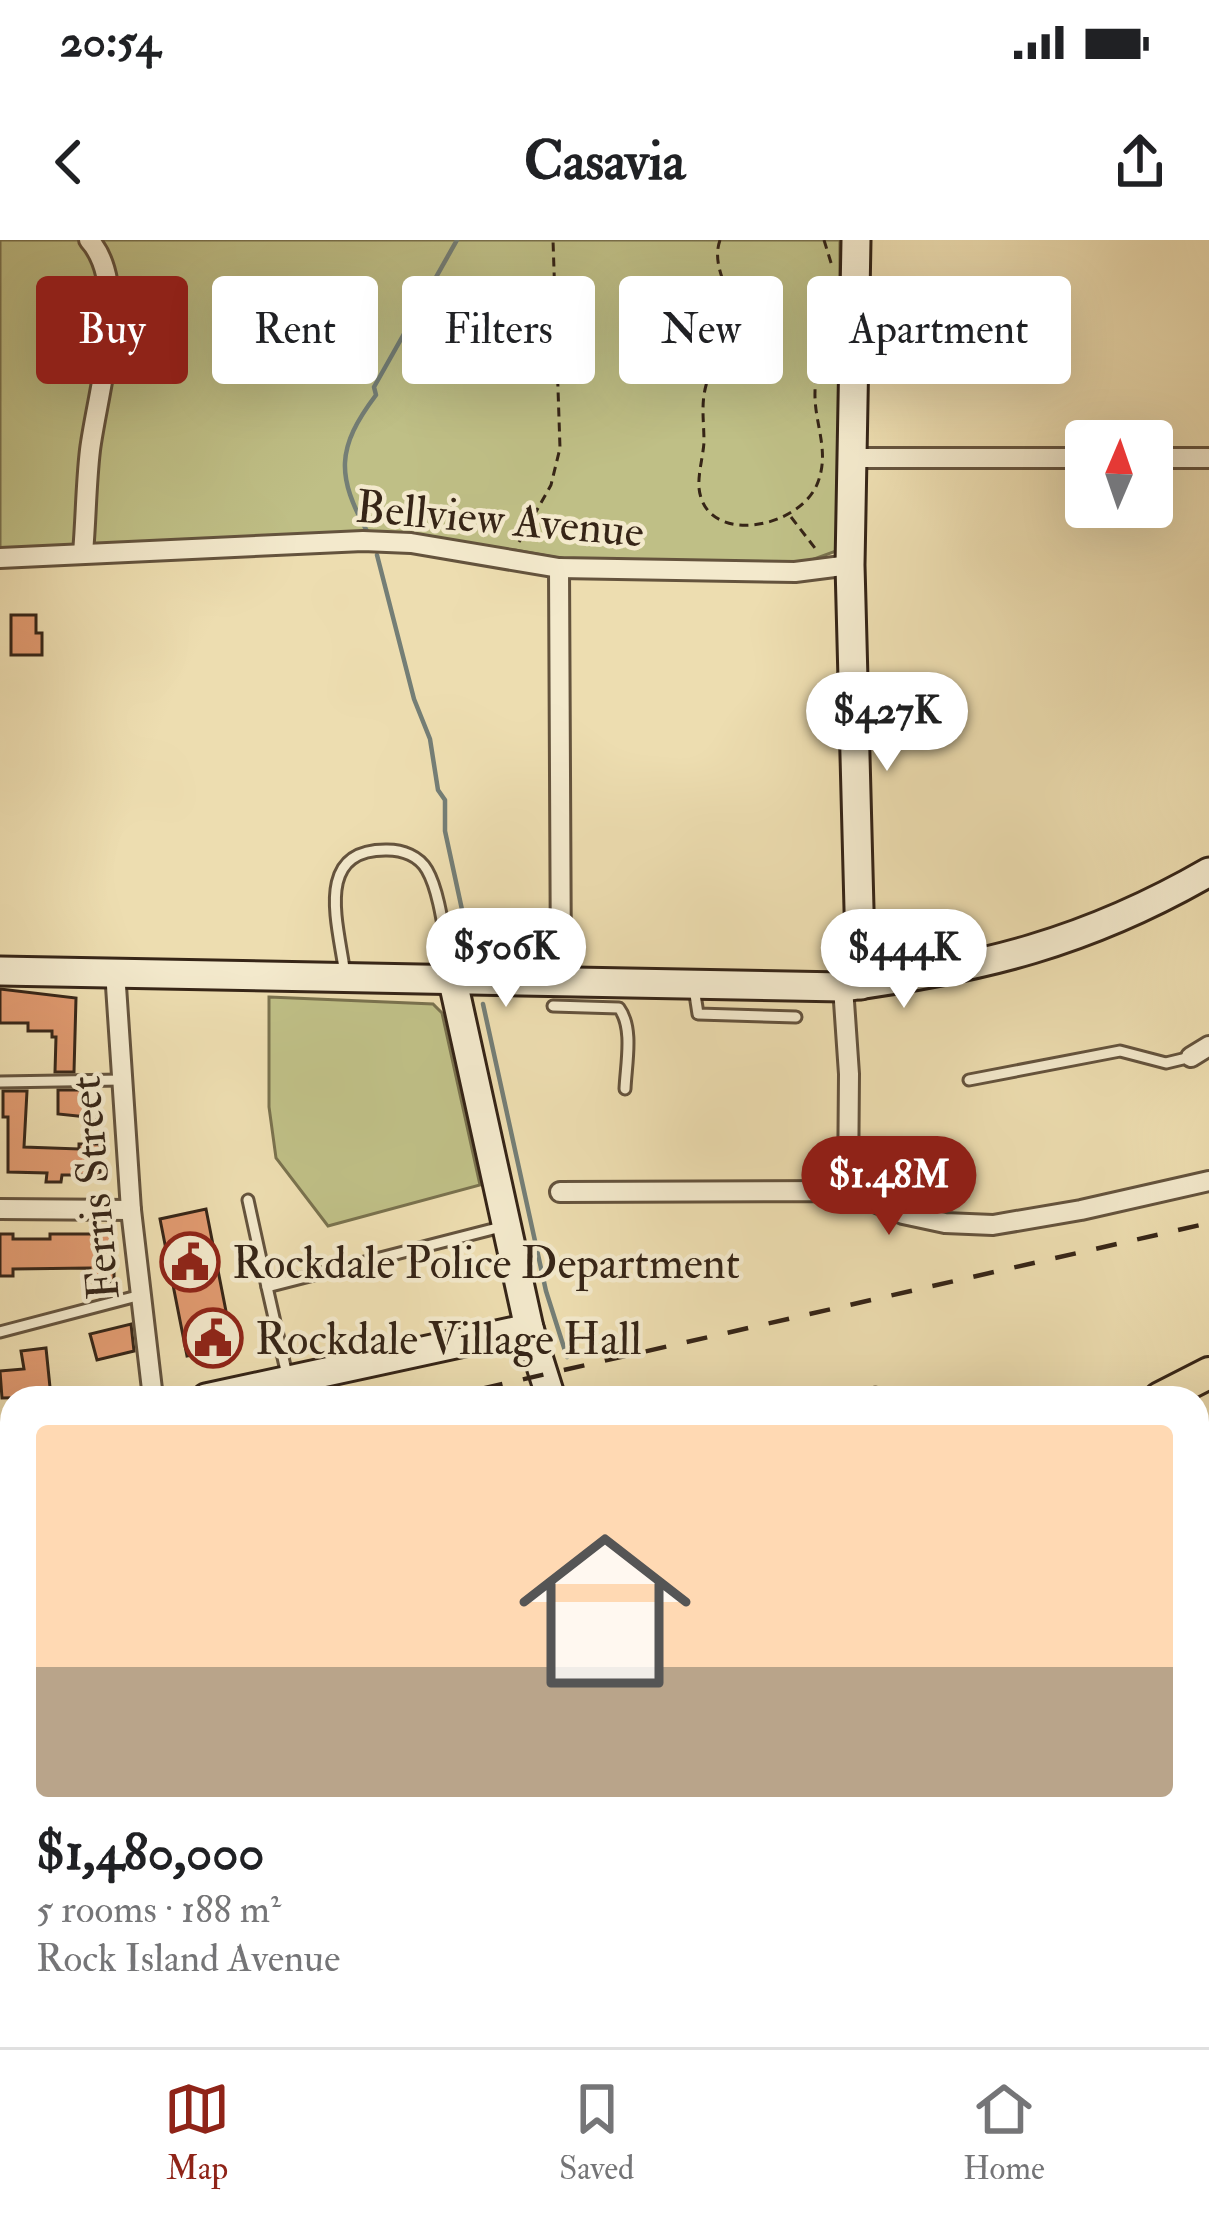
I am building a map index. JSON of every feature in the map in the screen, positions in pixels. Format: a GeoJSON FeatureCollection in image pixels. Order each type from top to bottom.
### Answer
{"type":"FeatureCollection","features":[{"type":"Feature","properties":{"kind":"street"},"geometry":{"type":"LineString","coordinates":[[83,553],[90,452],[108,331],[108,278],[89,240]]}},
{"type":"Feature","properties":{"kind":"street"},"geometry":{"type":"LineString","coordinates":[[848,1191],[852,986],[837,566],[853,458],[856,240]]}},
{"type":"Feature","properties":{"kind":"street"},"geometry":{"type":"LineString","coordinates":[[853,458],[1065,458]]}},
{"type":"Feature","properties":{"kind":"street"},"geometry":{"type":"LineString","coordinates":[[1173,458],[1209,458]]}},
{"type":"Feature","properties":{"kind":"street","name":"Bellview Avenue"},"geometry":{"type":"LineString","coordinates":[[0,558],[363,542],[411,543],[559,568],[795,572],[837,566]]}},
{"type":"Feature","properties":{"kind":"street"},"geometry":{"type":"LineString","coordinates":[[557,993],[559,568]]}},
{"type":"Feature","properties":{"kind":"street"},"geometry":{"type":"LineString","coordinates":[[0,970],[452,977],[557,993],[605,994],[694,983],[852,986],[936,975],[1029,953],[1112,922],[1208,876]]}},
{"type":"Feature","properties":{"kind":"street","name":"Ferris Street"},"geometry":{"type":"LineString","coordinates":[[115,971],[131,1210],[152,1386]]}},
{"type":"Feature","properties":{"kind":"street"},"geometry":{"type":"LineString","coordinates":[[452,977],[529,1328],[547,1386]]}},
{"type":"Feature","properties":{"kind":"street"},"geometry":{"type":"LineString","coordinates":[[1191,1057],[1209,1046]]}},
{"type":"Feature","properties":{"kind":"street"},"geometry":{"type":"LineString","coordinates":[[560,1192],[848,1191],[903,1214],[945,1223],[993,1225],[1209,1181]]}},
{"type":"Feature","properties":{"kind":"street"},"geometry":{"type":"LineString","coordinates":[[0,1209],[131,1210]]}},
{"type":"Feature","properties":{"kind":"street"},"geometry":{"type":"LineString","coordinates":[[261,1386],[529,1328]]}},
{"type":"Feature","properties":{"kind":"lane"},"geometry":{"type":"LineString","coordinates":[[345,975],[336,906],[339,868],[347,859],[382,850],[416,858],[428,871],[452,977]]}},
{"type":"Feature","properties":{"kind":"lane"},"geometry":{"type":"LineString","coordinates":[[694,983],[698,1014],[796,1017]]}},
{"type":"Feature","properties":{"kind":"lane"},"geometry":{"type":"LineString","coordinates":[[605,994],[627,1024],[625,1089]]}},
{"type":"Feature","properties":{"kind":"lane"},"geometry":{"type":"LineString","coordinates":[[969,1080],[1120,1051],[1166,1063],[1191,1057]]}},
{"type":"Feature","properties":{"kind":"lane"},"geometry":{"type":"LineString","coordinates":[[0,1082],[122,1079]]}},
{"type":"Feature","properties":{"kind":"lane"},"geometry":{"type":"LineString","coordinates":[[248,1201],[289,1380]]}},
{"type":"Feature","properties":{"kind":"lane"},"geometry":{"type":"LineString","coordinates":[[266,1287],[506,1225]]}},
{"type":"Feature","properties":{"kind":"lane"},"geometry":{"type":"LineString","coordinates":[[0,1332],[141,1295]]}},
{"type":"Feature","properties":{"kind":"path"},"geometry":{"type":"LineString","coordinates":[[512,560],[551,485],[560,448],[553,240]]}},
{"type":"Feature","properties":{"kind":"path"},"geometry":{"type":"LineString","coordinates":[[719,240],[716,264],[731,314],[703,399],[698,486],[711,512],[730,522],[762,525],[790,516],[817,487],[824,441],[815,384]]}},
{"type":"Feature","properties":{"kind":"path"},"geometry":{"type":"LineString","coordinates":[[824,240],[833,274]]}},
{"type":"Feature","properties":{"kind":"path"},"geometry":{"type":"LineString","coordinates":[[790,516],[837,566]]}},
{"type":"Feature","properties":{"kind":"green space"},"geometry":{"type":"Polygon","coordinates":[[[0,240],[840,240],[840,276],[807,276],[807,384],[840,384],[839,550],[806,562],[570,560],[515,550],[275,546],[0,552],[0,240]]]}},
{"type":"Feature","properties":{"kind":"green space"},"geometry":{"type":"Polygon","coordinates":[[[269,997],[433,1004],[442,1013],[480,1185],[328,1226],[276,1158],[269,1107],[269,997]]]}},
{"type":"Feature","properties":{"kind":"building"},"geometry":{"type":"Polygon","coordinates":[[[11,615],[36,615],[42,655],[11,655],[11,615]]]}},
{"type":"Feature","properties":{"kind":"building"},"geometry":{"type":"Polygon","coordinates":[[[0,989],[76,998],[74,1072],[55,1072],[52,1031],[28,1031],[28,1023],[0,1023],[0,989]]]}},
{"type":"Feature","properties":{"kind":"building"},"geometry":{"type":"Polygon","coordinates":[[[58,1090],[97,1090],[97,1118],[58,1114],[58,1090]]]}},
{"type":"Feature","properties":{"kind":"building"},"geometry":{"type":"Polygon","coordinates":[[[3,1091],[27,1091],[24,1147],[79,1149],[79,1144],[100,1144],[100,1175],[62,1175],[61,1182],[46,1182],[47,1173],[8,1172],[3,1091]]]}},
{"type":"Feature","properties":{"kind":"building"},"geometry":{"type":"Polygon","coordinates":[[[206,1209],[233,1347],[187,1356],[160,1219],[206,1209]]]}},
{"type":"Feature","properties":{"kind":"building"},"geometry":{"type":"Polygon","coordinates":[[[0,1234],[13,1234],[13,1239],[50,1239],[50,1234],[114,1234],[114,1282],[90,1282],[90,1268],[13,1269],[13,1276],[0,1276],[0,1234]]]}},
{"type":"Feature","properties":{"kind":"building"},"geometry":{"type":"Polygon","coordinates":[[[131,1324],[134,1351],[97,1360],[90,1334],[131,1324]]]}},
{"type":"Feature","properties":{"kind":"building"},"geometry":{"type":"Polygon","coordinates":[[[46,1348],[50,1386],[1,1386],[0,1371],[24,1369],[21,1351],[46,1348]]]}},
{"type":"Feature","properties":{"kind":"waterway"},"geometry":{"type":"LineString","coordinates":[[368,533],[350,495],[347,447],[376,395],[374,387],[457,240]]}},
{"type":"Feature","properties":{"kind":"waterway"},"geometry":{"type":"LineString","coordinates":[[377,555],[414,699],[430,739],[438,790],[445,800],[445,831],[469,942]]}},
{"type":"Feature","properties":{"kind":"waterway"},"geometry":{"type":"LineString","coordinates":[[483,1004],[546,1291],[567,1357]]}},
{"type":"Feature","properties":{"kind":"railway"},"geometry":{"type":"LineString","coordinates":[[494,1386],[1209,1223]]}},
{"type":"Feature","properties":{"kind":"place","name":"Rockdale Police Department"},"geometry":{"type":"Point","coordinates":[190,1262]}},
{"type":"Feature","properties":{"kind":"place","name":"Rockdale Village Hall"},"geometry":{"type":"Point","coordinates":[213,1338]}}]}
